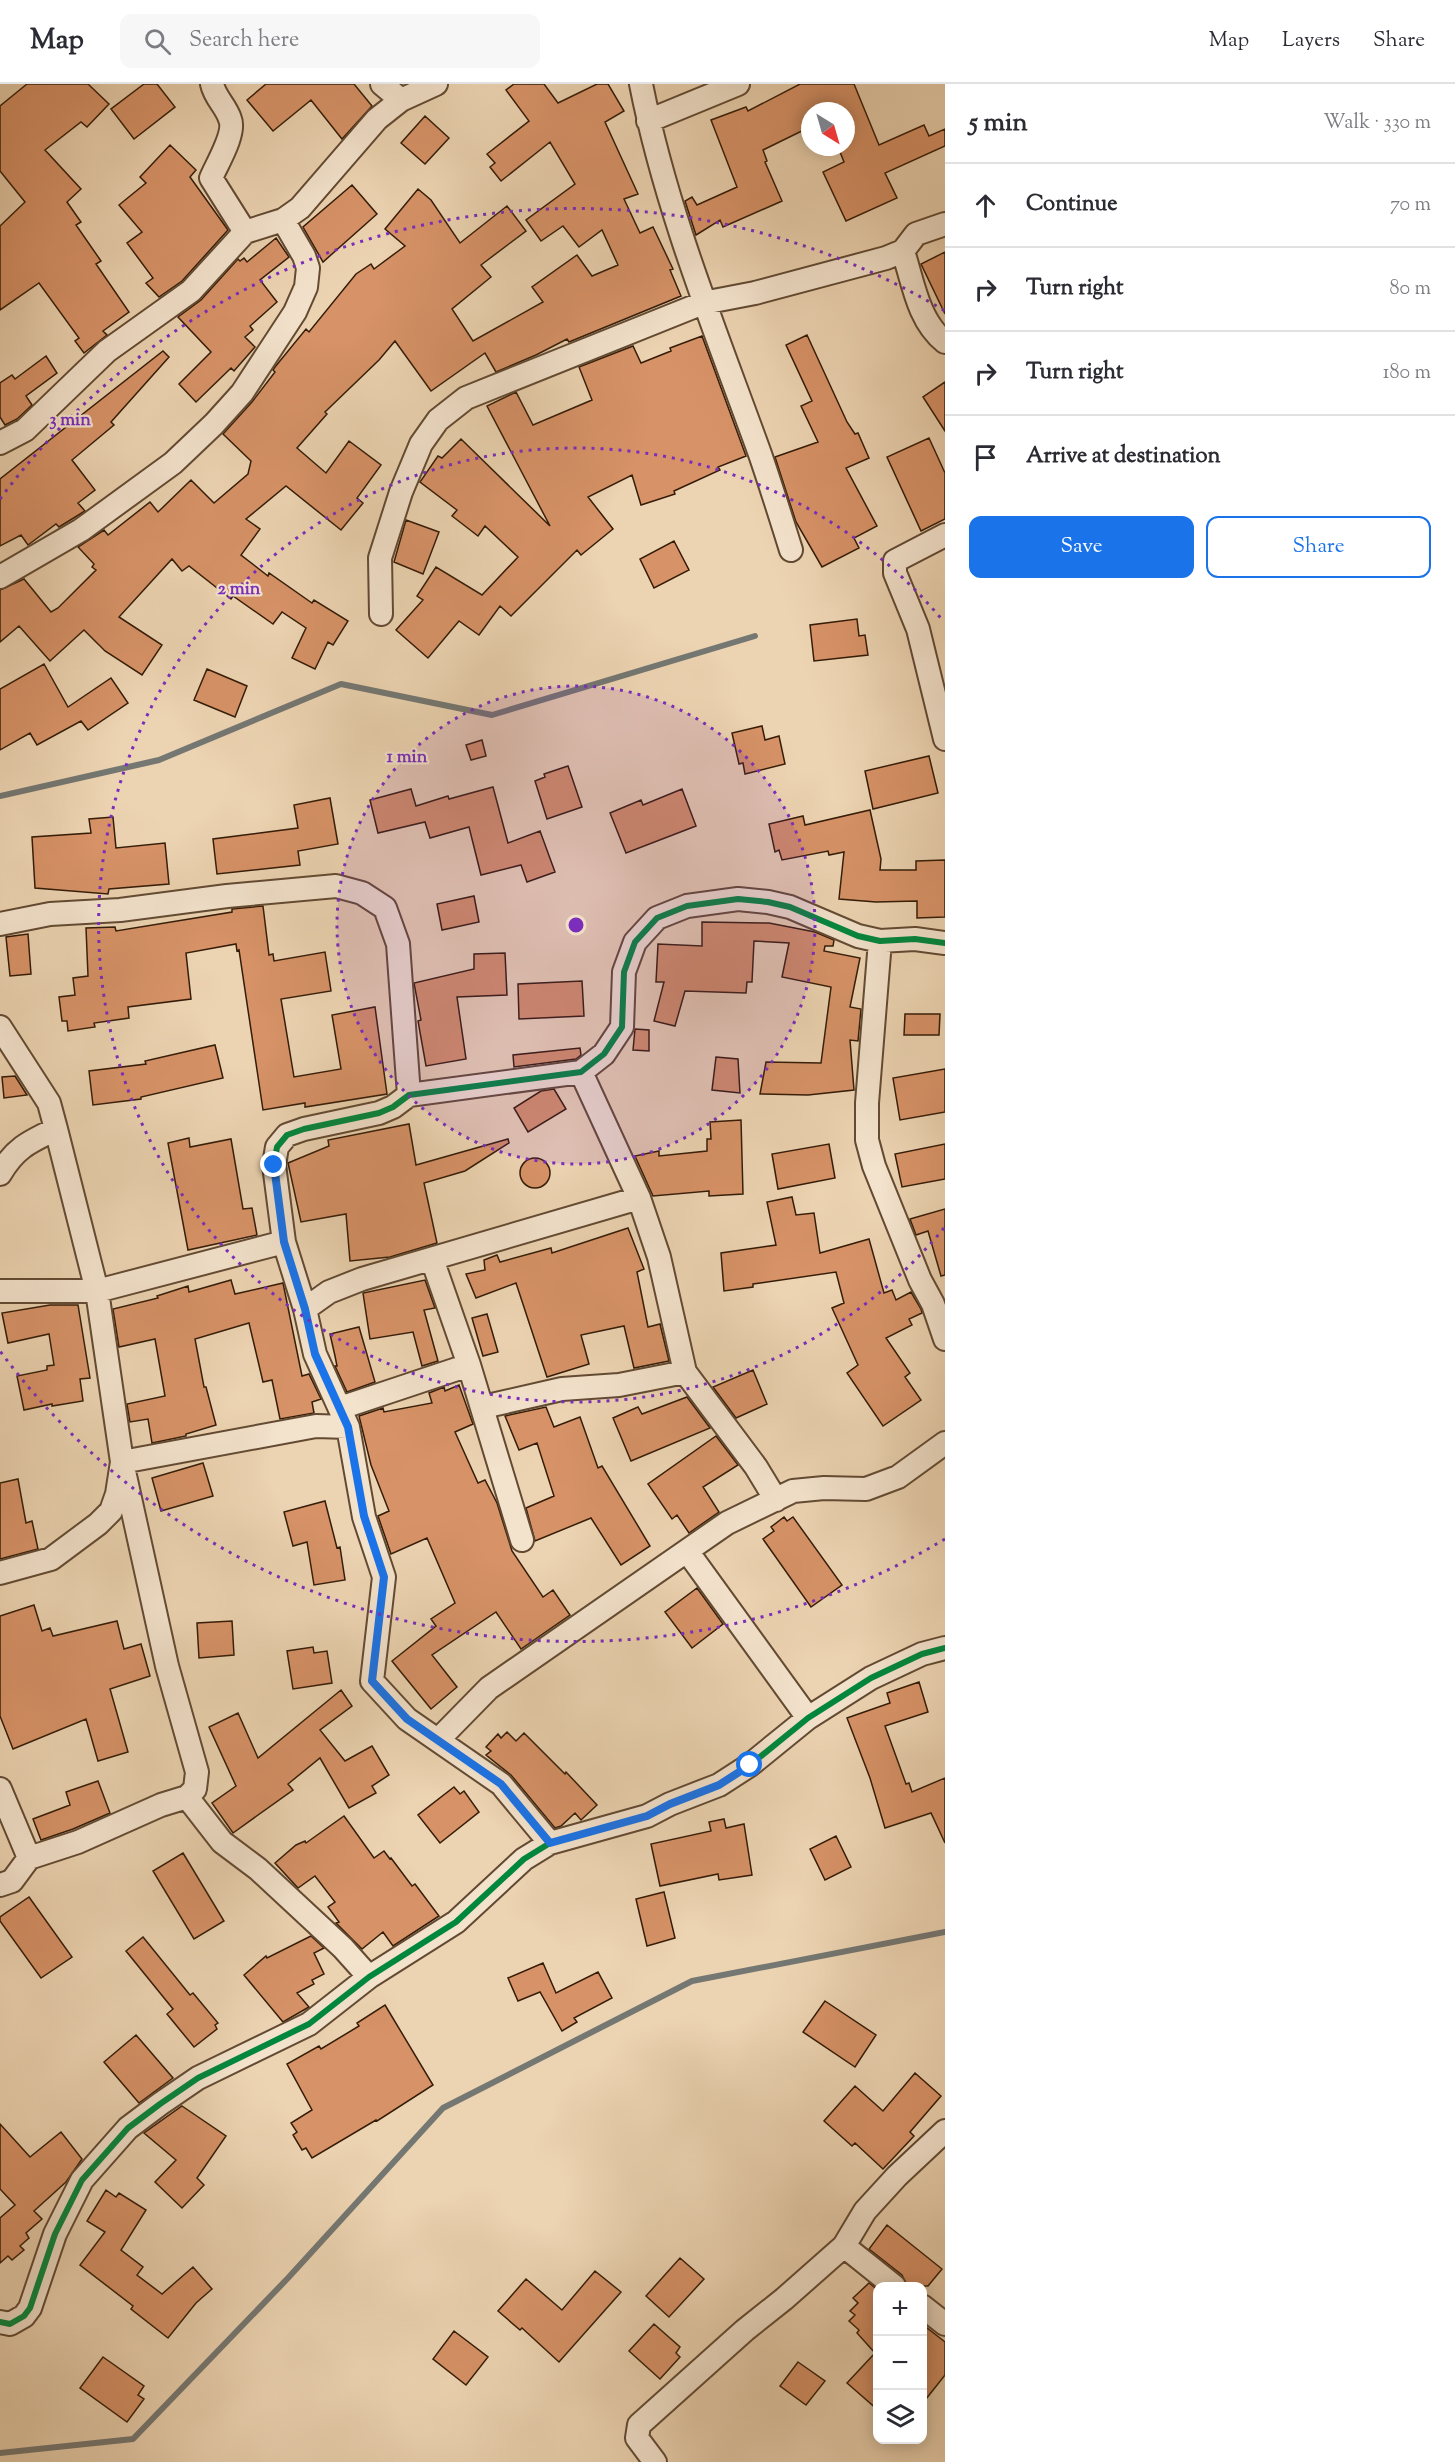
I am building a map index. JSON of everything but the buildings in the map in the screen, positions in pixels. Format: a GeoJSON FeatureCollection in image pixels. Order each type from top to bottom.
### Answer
{"type":"FeatureCollection","features":[{"type":"Feature","properties":{"kind":"street"},"geometry":{"type":"LineString","coordinates":[[213,84],[214,92],[231,120],[230,134],[211,178],[245,232]]}},
{"type":"Feature","properties":{"kind":"street"},"geometry":{"type":"LineString","coordinates":[[382,84],[401,100]]}},
{"type":"Feature","properties":{"kind":"street"},"geometry":{"type":"LineString","coordinates":[[0,443],[25,430],[107,351],[190,291],[245,232],[283,220],[300,208],[361,135],[401,100],[435,84]]}},
{"type":"Feature","properties":{"kind":"street"},"geometry":{"type":"LineString","coordinates":[[640,84],[648,121],[703,303],[761,456],[791,550]]}},
{"type":"Feature","properties":{"kind":"street"},"geometry":{"type":"LineString","coordinates":[[648,121],[738,84]]}},
{"type":"Feature","properties":{"kind":"street"},"geometry":{"type":"LineString","coordinates":[[0,577],[81,530],[173,463],[214,424],[242,393],[295,312],[306,287],[308,268],[304,256],[283,220]]}},
{"type":"Feature","properties":{"kind":"street"},"geometry":{"type":"LineString","coordinates":[[381,614],[380,558],[400,492],[421,444],[438,420],[466,398],[703,303],[755,293],[886,258],[903,251],[916,234],[945,224]]}},
{"type":"Feature","properties":{"kind":"street"},"geometry":{"type":"LineString","coordinates":[[903,251],[925,320],[936,335],[945,342]]}},
{"type":"Feature","properties":{"kind":"street"},"geometry":{"type":"LineString","coordinates":[[945,535],[895,561],[895,573],[918,629],[945,740]]}},
{"type":"Feature","properties":{"kind":"street"},"geometry":{"type":"LineString","coordinates":[[0,924],[50,914],[120,910],[227,896],[336,886],[362,893],[385,908],[398,945],[409,1095]]}},
{"type":"Feature","properties":{"kind":"street"},"geometry":{"type":"LineString","coordinates":[[550,1843],[501,1784],[407,1719],[372,1681],[384,1577],[364,1516],[344,1418],[315,1354],[305,1309],[284,1242],[274,1165],[278,1147],[287,1135],[304,1129],[379,1113],[393,1107],[409,1095],[581,1072],[604,1054],[622,1027],[624,972],[635,942],[657,918],[687,906],[738,899],[768,902],[790,907],[858,936],[880,941],[915,939],[945,944]]}},
{"type":"Feature","properties":{"kind":"street"},"geometry":{"type":"LineString","coordinates":[[880,941],[867,1103],[867,1140],[874,1166],[920,1280],[933,1304],[945,1339]]}},
{"type":"Feature","properties":{"kind":"street"},"geometry":{"type":"LineString","coordinates":[[0,1027],[49,1103],[56,1129],[97,1291],[122,1462],[167,1666],[197,1772],[195,1789],[187,1797],[161,1804],[78,1842],[29,1858],[12,1881],[0,1885]]}},
{"type":"Feature","properties":{"kind":"street"},"geometry":{"type":"LineString","coordinates":[[581,1072],[639,1198],[659,1257],[686,1372],[756,1467],[776,1500]]}},
{"type":"Feature","properties":{"kind":"street"},"geometry":{"type":"LineString","coordinates":[[0,1174],[11,1156],[33,1140],[56,1129]]}},
{"type":"Feature","properties":{"kind":"street"},"geometry":{"type":"LineString","coordinates":[[305,1309],[329,1292],[362,1279],[639,1198]]}},
{"type":"Feature","properties":{"kind":"street"},"geometry":{"type":"LineString","coordinates":[[0,1291],[97,1291],[284,1242]]}},
{"type":"Feature","properties":{"kind":"street"},"geometry":{"type":"LineString","coordinates":[[432,1259],[483,1407],[522,1540]]}},
{"type":"Feature","properties":{"kind":"street"},"geometry":{"type":"LineString","coordinates":[[122,1462],[316,1426],[344,1418],[469,1365]]}},
{"type":"Feature","properties":{"kind":"street"},"geometry":{"type":"LineString","coordinates":[[483,1407],[562,1389],[619,1385],[686,1372]]}},
{"type":"Feature","properties":{"kind":"street"},"geometry":{"type":"LineString","coordinates":[[438,1740],[489,1688],[727,1523],[793,1491],[824,1488],[866,1489],[898,1477],[945,1443]]}},
{"type":"Feature","properties":{"kind":"street"},"geometry":{"type":"LineString","coordinates":[[0,1573],[51,1559],[98,1524],[111,1511],[117,1494],[122,1462]]}},
{"type":"Feature","properties":{"kind":"street"},"geometry":{"type":"LineString","coordinates":[[687,1551],[807,1718]]}},
{"type":"Feature","properties":{"kind":"street"},"geometry":{"type":"LineString","coordinates":[[0,2322],[10,2324],[24,2316],[30,2308],[55,2234],[82,2180],[128,2128],[198,2078],[309,2024],[369,1977],[456,1922],[524,1859],[550,1843],[647,1816],[670,1804],[719,1785],[750,1765],[807,1718],[894,1666],[922,1654],[945,1648]]}},
{"type":"Feature","properties":{"kind":"street"},"geometry":{"type":"LineString","coordinates":[[0,1789],[29,1858]]}},
{"type":"Feature","properties":{"kind":"street"},"geometry":{"type":"LineString","coordinates":[[187,1797],[222,1842],[258,1869],[343,1948],[369,1977]]}},
{"type":"Feature","properties":{"kind":"street"},"geometry":{"type":"LineString","coordinates":[[655,2462],[637,2438],[639,2425],[745,2330],[844,2246],[865,2211],[897,2176],[945,2131]]}},
{"type":"Feature","properties":{"kind":"street"},"geometry":{"type":"LineString","coordinates":[[844,2246],[889,2282]]}},
{"type":"Feature","properties":{"kind":"street"},"geometry":{"type":"LineString","coordinates":[[927,2310],[945,2324]]}},
{"type":"Feature","properties":{"kind":"waterway"},"geometry":{"type":"LineString","coordinates":[[0,796],[159,760],[341,684],[492,715],[755,636]]}},
{"type":"Feature","properties":{"kind":"waterway"},"geometry":{"type":"LineString","coordinates":[[0,2453],[133,2439],[288,2278],[443,2108],[692,1981],[945,1932]]}},
{"type":"Feature","properties":{"kind":"cycle path"},"geometry":{"type":"LineString","coordinates":[[550,1843],[501,1784],[407,1719],[372,1681],[384,1577],[364,1517],[348,1427],[315,1354],[305,1309],[284,1242],[274,1165],[277,1147],[287,1135],[304,1129],[379,1113],[393,1107],[409,1095],[581,1072],[604,1054],[622,1027],[624,972],[635,942],[657,918],[687,906],[738,899],[768,902],[790,907],[858,936],[880,941],[915,939],[945,943]]}},
{"type":"Feature","properties":{"kind":"cycle path"},"geometry":{"type":"LineString","coordinates":[[0,2322],[10,2324],[24,2316],[30,2308],[55,2234],[82,2180],[128,2128],[160,2104],[198,2078],[309,2024],[369,1977],[456,1922],[524,1859],[550,1843],[647,1816],[670,1804],[719,1785],[750,1765],[808,1718],[871,1678],[922,1654],[945,1648]]}},
{"type":"Feature","properties":{"kind":"route"},"geometry":{"type":"LineString","coordinates":[[274,1165],[284,1242],[305,1309],[315,1354],[348,1427],[364,1516],[384,1577],[372,1681],[407,1719],[501,1784],[550,1843],[647,1816],[670,1804],[719,1785],[750,1765]]}}]}
